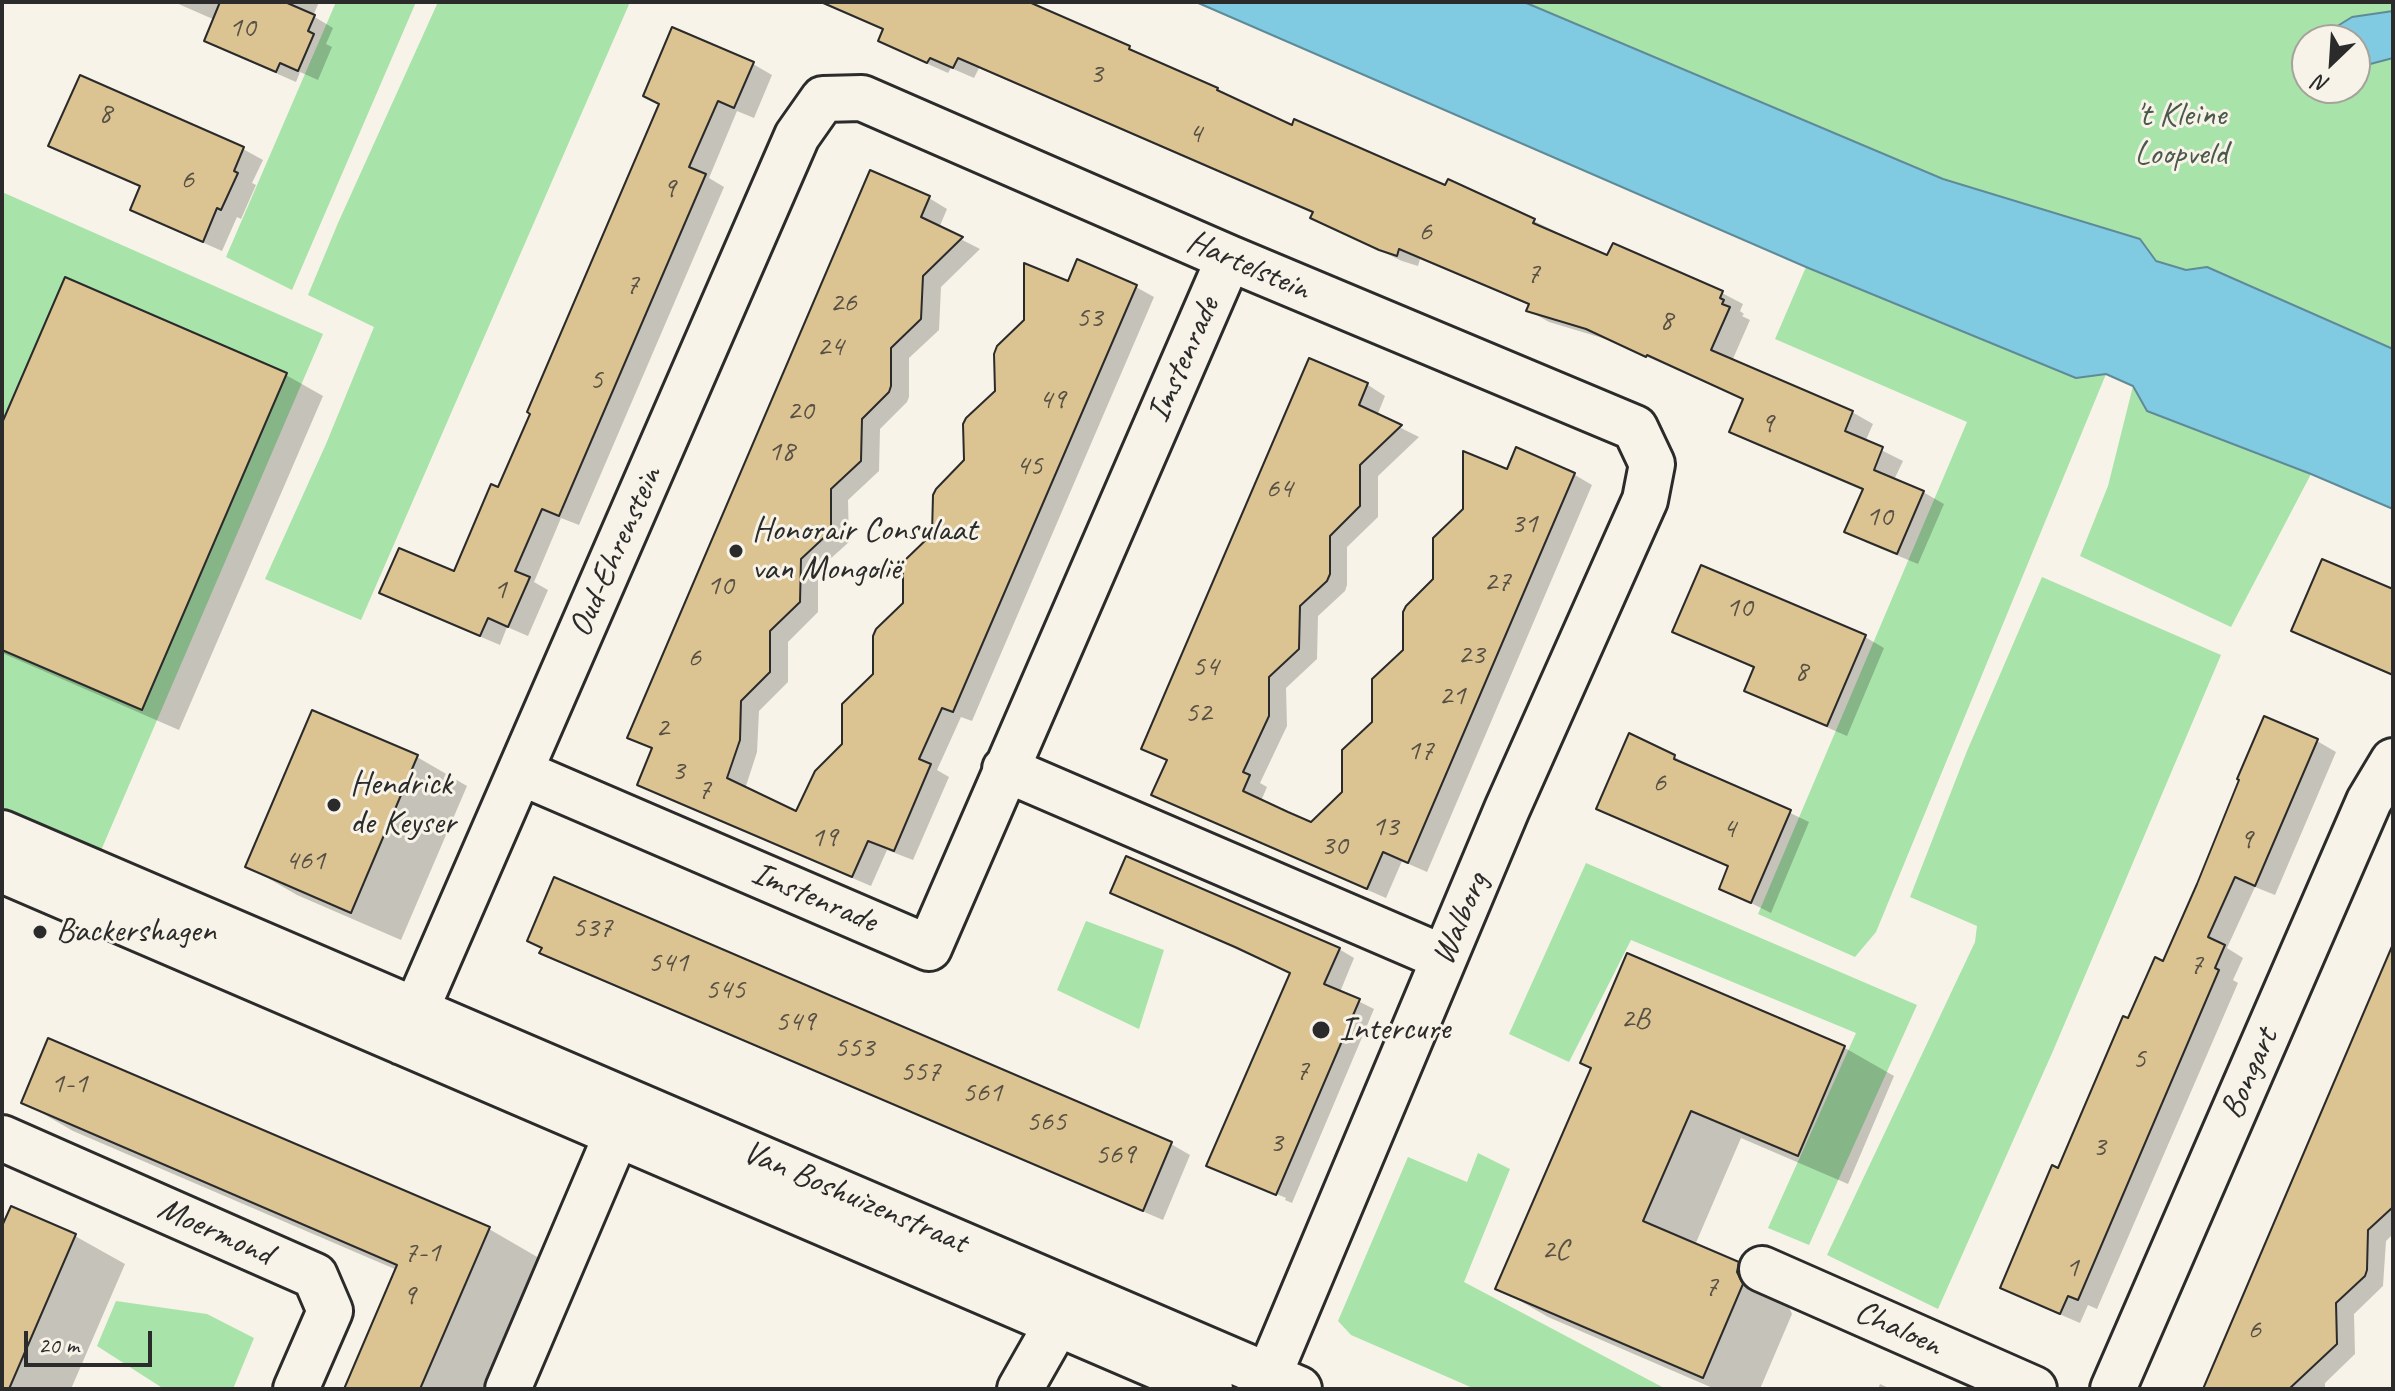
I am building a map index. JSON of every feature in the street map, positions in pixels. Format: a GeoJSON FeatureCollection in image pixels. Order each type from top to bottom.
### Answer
{"type":"FeatureCollection","features":[{"type":"Feature","properties":{"kind":"street","name":"Hartelstein"},"geometry":{"type":"LineString","coordinates":[[823,99],[862,98],[1229,258],[1635,428],[1652,464]]}},
{"type":"Feature","properties":{"kind":"street","name":"Oud-Ehrenstein"},"geometry":{"type":"LineString","coordinates":[[409,1026],[797,136],[823,99]]}},
{"type":"Feature","properties":{"kind":"street","name":"Imstenrade"},"geometry":{"type":"LineString","coordinates":[[520,772],[929,948],[1229,258]]}},
{"type":"Feature","properties":{"kind":"street","name":"Walborg"},"geometry":{"type":"LineString","coordinates":[[1277,1385],[1444,958],[1645,500],[1652,464]]}},
{"type":"Feature","properties":{"kind":"street","name":"Bongart"},"geometry":{"type":"LineString","coordinates":[[2113,1389],[2369,801],[2392,761]]}},
{"type":"Feature","properties":{"kind":"street"},"geometry":{"type":"LineString","coordinates":[[1005,769],[1444,958]]}},
{"type":"Feature","properties":{"kind":"street","name":"Van Boshuizenstraat"},"geometry":{"type":"LineString","coordinates":[[2,833],[409,1026]]}},
{"type":"Feature","properties":{"kind":"street","name":"Van Boshuizenstraat"},"geometry":{"type":"LineString","coordinates":[[2,870],[409,1026],[1068,1309],[1277,1385]]}},
{"type":"Feature","properties":{"kind":"street"},"geometry":{"type":"LineString","coordinates":[[508,1389],[624,1118]]}},
{"type":"Feature","properties":{"kind":"street","name":"Moermond"},"geometry":{"type":"LineString","coordinates":[[2,1138],[315,1276],[330,1311],[296,1389]]}},
{"type":"Feature","properties":{"kind":"street","name":"Chaloen"},"geometry":{"type":"LineString","coordinates":[[1762,1269],[2034,1389]]}},
{"type":"Feature","properties":{"kind":"street"},"geometry":{"type":"LineString","coordinates":[[1020,1389],[1068,1309]]}},
{"type":"Feature","properties":{"kind":"street","name":"Van Boshuizenstraat"},"geometry":{"type":"LineString","coordinates":[[1068,1309],[1210,1389]]}},
{"type":"Feature","properties":{"kind":"green space"},"geometry":{"type":"Polygon","coordinates":[[[336,2],[416,2],[292,290],[226,257],[336,2]]]}},
{"type":"Feature","properties":{"kind":"green space"},"geometry":{"type":"Polygon","coordinates":[[[438,2],[630,2],[361,620],[265,579],[374,327],[308,295],[438,2]]]}},
{"type":"Feature","properties":{"kind":"green space","name":"'t Kleine Loopveld"},"geometry":{"type":"Polygon","coordinates":[[[1510,2],[2393,2],[2393,363],[1967,197],[1510,2]]]}},
{"type":"Feature","properties":{"kind":"green space"},"geometry":{"type":"Polygon","coordinates":[[[2,192],[323,334],[96,862],[2,822],[2,192]]]}},
{"type":"Feature","properties":{"kind":"green space"},"geometry":{"type":"Polygon","coordinates":[[[1806,267],[2076,378],[2106,374],[1876,932],[1855,957],[1758,914],[1967,422],[1775,339],[1806,267]]]}},
{"type":"Feature","properties":{"kind":"green space"},"geometry":{"type":"Polygon","coordinates":[[[2133,386],[2147,411],[2311,474],[2231,627],[2080,556],[2108,486],[2133,386]]]}},
{"type":"Feature","properties":{"kind":"green space"},"geometry":{"type":"Polygon","coordinates":[[[2042,577],[2221,655],[2053,1051],[1938,1309],[1827,1255],[1975,942],[1977,926],[1910,897],[1967,751],[2042,577]]]}},
{"type":"Feature","properties":{"kind":"green space"},"geometry":{"type":"Polygon","coordinates":[[[1586,863],[1917,1005],[1809,1245],[1768,1228],[1856,1033],[1631,940],[1569,1062],[1509,1034],[1586,863]]]}},
{"type":"Feature","properties":{"kind":"green space"},"geometry":{"type":"Polygon","coordinates":[[[1086,921],[1164,950],[1139,1029],[1057,990],[1086,921]]]}},
{"type":"Feature","properties":{"kind":"green space"},"geometry":{"type":"Polygon","coordinates":[[[1478,1153],[1510,1169],[1464,1282],[1666,1389],[1475,1389],[1351,1335],[1338,1321],[1408,1157],[1467,1182],[1478,1153]]]}},
{"type":"Feature","properties":{"kind":"green space"},"geometry":{"type":"Polygon","coordinates":[[[116,1301],[207,1314],[254,1338],[233,1389],[164,1389],[97,1346],[116,1301]]]}},
{"type":"Feature","properties":{"kind":"water"},"geometry":{"type":"Polygon","coordinates":[[[1196,2],[1524,2],[1943,179],[2140,239],[2156,261],[2186,270],[2207,267],[2393,349],[2393,509],[2147,411],[2133,386],[2106,374],[2076,378],[1806,267],[1196,2]]]}},
{"type":"Feature","properties":{"kind":"water"},"geometry":{"type":"Polygon","coordinates":[[[2393,11],[2393,58],[2371,64],[2371,24],[2341,24],[2352,17],[2393,11]]]}},
{"type":"Feature","properties":{"kind":"building"},"geometry":{"type":"Polygon","coordinates":[[[220,2],[285,2],[315,15],[308,31],[314,34],[298,71],[280,63],[276,72],[204,41],[220,2]]]}},
{"type":"Feature","properties":{"kind":"building"},"geometry":{"type":"Polygon","coordinates":[[[821,2],[1029,2],[1130,46],[1129,49],[1292,125],[1294,119],[1445,185],[1448,179],[1535,219],[1533,223],[1607,255],[1613,243],[1723,291],[1720,298],[1724,300],[1722,304],[1730,307],[1711,350],[1853,411],[1845,431],[1883,447],[1874,470],[1924,491],[1897,554],[1844,532],[1863,489],[1729,432],[1743,399],[1586,329],[1526,311],[1529,304],[1399,249],[1397,256],[1379,250],[1310,218],[1313,212],[958,58],[953,68],[930,58],[927,63],[878,41],[883,29],[821,2]]]}},
{"type":"Feature","properties":{"kind":"building"},"geometry":{"type":"Polygon","coordinates":[[[672,27],[754,62],[734,108],[718,101],[689,167],[706,174],[559,516],[542,509],[515,571],[530,577],[508,627],[488,618],[480,636],[379,593],[399,548],[454,571],[491,484],[498,487],[659,104],[643,96],[672,27]]]}},
{"type":"Feature","properties":{"kind":"building"},"geometry":{"type":"Polygon","coordinates":[[[80,75],[244,147],[234,171],[238,173],[221,210],[217,208],[203,242],[130,210],[140,186],[48,146],[80,75]]]}},
{"type":"Feature","properties":{"kind":"building"},"geometry":{"type":"Polygon","coordinates":[[[870,170],[930,196],[921,217],[963,237],[923,276],[921,319],[891,348],[889,392],[862,419],[861,461],[831,489],[831,531],[801,559],[800,602],[770,631],[770,672],[741,701],[740,740],[727,778],[796,811],[815,771],[842,744],[842,704],[873,674],[873,636],[876,629],[903,603],[903,562],[932,534],[933,495],[964,460],[963,424],[995,391],[994,354],[997,346],[1024,320],[1024,263],[1068,281],[1077,259],[1137,285],[953,712],[942,708],[919,759],[931,764],[894,851],[868,841],[852,877],[637,785],[652,748],[627,738],[870,170]]]}},
{"type":"Feature","properties":{"kind":"building"},"geometry":{"type":"Polygon","coordinates":[[[65,277],[287,373],[142,710],[2,650],[2,423],[65,277]]]}},
{"type":"Feature","properties":{"kind":"building"},"geometry":{"type":"Polygon","coordinates":[[[1309,358],[1368,383],[1359,405],[1402,425],[1360,465],[1360,506],[1330,536],[1330,574],[1327,581],[1300,606],[1299,649],[1269,677],[1269,716],[1243,772],[1250,775],[1243,791],[1311,822],[1342,792],[1342,750],[1372,722],[1372,679],[1403,650],[1403,612],[1433,579],[1433,538],[1463,509],[1463,451],[1507,469],[1516,447],[1575,473],[1408,863],[1383,852],[1367,889],[1151,795],[1167,760],[1141,749],[1309,358]]]}},
{"type":"Feature","properties":{"kind":"building"},"geometry":{"type":"Polygon","coordinates":[[[2322,559],[2393,589],[2393,675],[2291,631],[2322,559]]]}},
{"type":"Feature","properties":{"kind":"building"},"geometry":{"type":"Polygon","coordinates":[[[1701,565],[1866,635],[1827,726],[1744,691],[1754,667],[1672,632],[1701,565]]]}},
{"type":"Feature","properties":{"kind":"building","name":"Hendrick de Keyser"},"geometry":{"type":"Polygon","coordinates":[[[312,710],[418,755],[351,913],[245,867],[312,710]]]}},
{"type":"Feature","properties":{"kind":"building"},"geometry":{"type":"Polygon","coordinates":[[[2264,716],[2318,739],[2255,886],[2235,877],[2208,937],[2225,945],[2215,968],[2219,970],[2078,1300],[2068,1296],[2060,1314],[2000,1288],[2052,1165],[2058,1168],[2123,1016],[2128,1018],[2155,957],[2163,961],[2264,716]]]}},
{"type":"Feature","properties":{"kind":"building"},"geometry":{"type":"Polygon","coordinates":[[[1629,733],[1675,755],[1674,759],[1791,810],[1751,903],[1719,889],[1728,866],[1596,809],[1629,733]]]}},
{"type":"Feature","properties":{"kind":"building"},"geometry":{"type":"Polygon","coordinates":[[[1126,856],[1340,948],[1324,984],[1360,999],[1276,1195],[1206,1166],[1290,973],[1110,893],[1126,856]]]}},
{"type":"Feature","properties":{"kind":"building"},"geometry":{"type":"Polygon","coordinates":[[[554,877],[1172,1142],[1143,1211],[539,953],[542,948],[527,941],[554,877]]]}},
{"type":"Feature","properties":{"kind":"building"},"geometry":{"type":"Polygon","coordinates":[[[2393,944],[2393,1207],[2368,1230],[2365,1276],[2336,1303],[2337,1344],[2289,1389],[2203,1389],[2393,944]]]}},
{"type":"Feature","properties":{"kind":"building"},"geometry":{"type":"Polygon","coordinates":[[[1627,953],[1845,1046],[1798,1156],[1691,1111],[1643,1221],[1739,1262],[1737,1272],[1743,1284],[1703,1378],[1495,1289],[1591,1068],[1580,1063],[1627,953]]]}},
{"type":"Feature","properties":{"kind":"building"},"geometry":{"type":"Polygon","coordinates":[[[48,1038],[490,1227],[420,1389],[344,1389],[397,1265],[21,1103],[48,1038]]]}},
{"type":"Feature","properties":{"kind":"building"},"geometry":{"type":"Polygon","coordinates":[[[11,1206],[76,1234],[9,1389],[2,1389],[2,1226],[11,1206]]]}},
{"type":"Feature","properties":{"kind":"place","name":"Honorair Consulaat van Mongolië"},"geometry":{"type":"Point","coordinates":[736,551]}},
{"type":"Feature","properties":{"kind":"place","name":"Hendrick de Keyser"},"geometry":{"type":"Point","coordinates":[334,805]}},
{"type":"Feature","properties":{"kind":"place","name":"Backershagen"},"geometry":{"type":"Point","coordinates":[40,932]}},
{"type":"Feature","properties":{"kind":"place","name":"Intercure"},"geometry":{"type":"Point","coordinates":[1321,1030]}}]}
